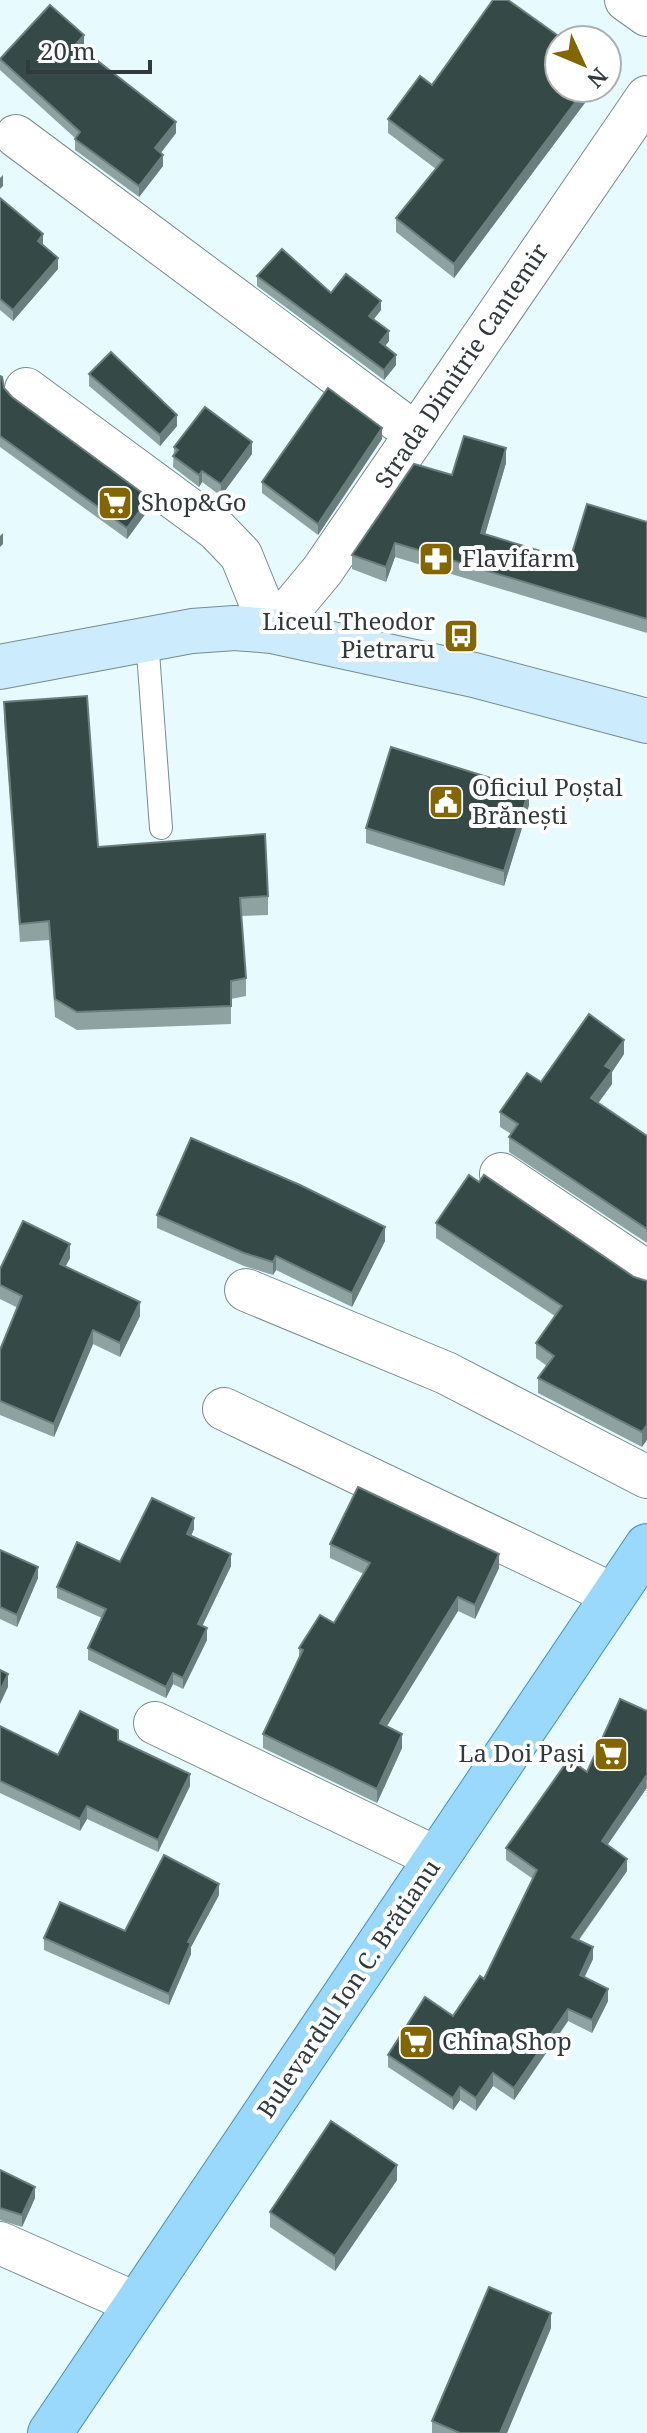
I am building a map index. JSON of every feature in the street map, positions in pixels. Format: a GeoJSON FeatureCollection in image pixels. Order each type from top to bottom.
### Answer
{"type":"FeatureCollection","features":[{"type":"Feature","properties":{"kind":"main road"},"geometry":{"type":"LineString","coordinates":[[0,667],[192,631],[235,628],[272,631],[474,675],[647,721]]}},
{"type":"Feature","properties":{"kind":"main road","name":"Bulevardul Ion C. Brătianu"},"geometry":{"type":"LineString","coordinates":[[50,2433],[647,1546]]}},
{"type":"Feature","properties":{"kind":"street"},"geometry":{"type":"LineString","coordinates":[[626,0],[647,15]]}},
{"type":"Feature","properties":{"kind":"street","name":"Strada Dimitrie Cantemir"},"geometry":{"type":"LineString","coordinates":[[272,631],[322,571],[647,97]]}},
{"type":"Feature","properties":{"kind":"street"},"geometry":{"type":"LineString","coordinates":[[16,136],[416,434]]}},
{"type":"Feature","properties":{"kind":"street"},"geometry":{"type":"LineString","coordinates":[[26,389],[216,529],[241,555],[272,631]]}},
{"type":"Feature","properties":{"kind":"street"},"geometry":{"type":"LineString","coordinates":[[501,1174],[647,1272]]}},
{"type":"Feature","properties":{"kind":"street"},"geometry":{"type":"LineString","coordinates":[[246,1290],[446,1373],[647,1477]]}},
{"type":"Feature","properties":{"kind":"street"},"geometry":{"type":"LineString","coordinates":[[224,1409],[614,1595]]}},
{"type":"Feature","properties":{"kind":"street"},"geometry":{"type":"LineString","coordinates":[[155,1723],[437,1858]]}},
{"type":"Feature","properties":{"kind":"street"},"geometry":{"type":"LineString","coordinates":[[0,2243],[137,2304]]}},
{"type":"Feature","properties":{"kind":"lane"},"geometry":{"type":"LineString","coordinates":[[147,639],[161,828]]}},
{"type":"Feature","properties":{"kind":"building"},"geometry":{"type":"Polygon","coordinates":[[[493,0],[508,0],[543,25],[543,104],[574,104],[454,264],[396,218],[443,160],[388,119],[420,76],[432,85],[493,0]]]}},
{"type":"Feature","properties":{"kind":"building"},"geometry":{"type":"Polygon","coordinates":[[[50,5],[84,35],[76,44],[176,122],[155,148],[163,155],[139,186],[75,139],[80,132],[0,59],[50,5]]]}},
{"type":"Feature","properties":{"kind":"building"},"geometry":{"type":"Polygon","coordinates":[[[0,198],[43,234],[38,241],[58,258],[13,310],[0,299],[0,198]]]}},
{"type":"Feature","properties":{"kind":"building"},"geometry":{"type":"Polygon","coordinates":[[[282,249],[331,293],[346,274],[381,301],[369,316],[389,331],[380,342],[396,355],[384,370],[257,276],[282,249]]]}},
{"type":"Feature","properties":{"kind":"building"},"geometry":{"type":"Polygon","coordinates":[[[111,352],[177,415],[160,435],[89,374],[111,352]]]}},
{"type":"Feature","properties":{"kind":"building"},"geometry":{"type":"Polygon","coordinates":[[[0,376],[4,388],[12,397],[149,498],[127,528],[0,436],[0,376]]]}},
{"type":"Feature","properties":{"kind":"building"},"geometry":{"type":"Polygon","coordinates":[[[328,388],[382,428],[318,524],[262,482],[328,388]]]}},
{"type":"Feature","properties":{"kind":"building"},"geometry":{"type":"Polygon","coordinates":[[[205,407],[252,442],[221,484],[202,471],[199,475],[173,456],[178,450],[174,447],[205,407]]]}},
{"type":"Feature","properties":{"kind":"building"},"geometry":{"type":"Polygon","coordinates":[[[464,436],[506,448],[481,533],[570,560],[587,504],[647,522],[647,619],[395,543],[386,567],[352,555],[414,464],[452,475],[464,436]]]}},
{"type":"Feature","properties":{"kind":"building"},"geometry":{"type":"Polygon","coordinates":[[[87,696],[98,847],[265,834],[268,896],[240,898],[246,978],[231,981],[231,1006],[77,1012],[55,999],[49,921],[20,924],[4,702],[87,696]]]}},
{"type":"Feature","properties":{"kind":"building","name":"Oficiul Poștal Brănești"},"geometry":{"type":"Polygon","coordinates":[[[391,747],[529,790],[504,871],[366,828],[391,747]]]}},
{"type":"Feature","properties":{"kind":"building"},"geometry":{"type":"Polygon","coordinates":[[[589,1014],[624,1040],[605,1066],[612,1070],[591,1098],[647,1136],[647,1229],[509,1137],[518,1124],[500,1112],[527,1073],[541,1082],[589,1014]]]}},
{"type":"Feature","properties":{"kind":"building"},"geometry":{"type":"Polygon","coordinates":[[[191,1138],[300,1185],[385,1227],[352,1293],[276,1256],[273,1262],[244,1253],[157,1215],[191,1138]]]}},
{"type":"Feature","properties":{"kind":"building"},"geometry":{"type":"Polygon","coordinates":[[[469,1175],[479,1182],[484,1175],[634,1277],[647,1281],[647,1425],[642,1432],[538,1378],[554,1356],[536,1343],[562,1306],[436,1223],[469,1175]]]}},
{"type":"Feature","properties":{"kind":"building"},"geometry":{"type":"Polygon","coordinates":[[[23,1221],[70,1244],[60,1264],[140,1302],[120,1343],[93,1330],[54,1424],[0,1401],[0,1350],[22,1296],[0,1285],[0,1269],[23,1221]]]}},
{"type":"Feature","properties":{"kind":"building"},"geometry":{"type":"Polygon","coordinates":[[[358,1487],[499,1554],[475,1605],[458,1597],[380,1723],[402,1734],[377,1789],[263,1734],[303,1650],[299,1648],[320,1615],[334,1623],[370,1563],[330,1544],[358,1487]]]}},
{"type":"Feature","properties":{"kind":"building"},"geometry":{"type":"Polygon","coordinates":[[[152,1498],[194,1518],[187,1534],[231,1554],[198,1624],[207,1628],[183,1678],[173,1673],[166,1687],[88,1648],[106,1609],[57,1587],[77,1542],[120,1562],[152,1498]]]}},
{"type":"Feature","properties":{"kind":"building"},"geometry":{"type":"Polygon","coordinates":[[[0,1550],[38,1567],[17,1615],[0,1607],[0,1550]]]}},
{"type":"Feature","properties":{"kind":"building"},"geometry":{"type":"Polygon","coordinates":[[[0,1670],[8,1674],[0,1691],[0,1670]]]}},
{"type":"Feature","properties":{"kind":"building"},"geometry":{"type":"Polygon","coordinates":[[[620,1699],[647,1711],[647,1777],[602,1841],[627,1859],[572,1937],[593,1947],[580,1975],[608,1989],[592,2020],[568,2009],[514,2088],[493,2073],[476,2098],[460,2087],[453,2098],[388,2055],[425,1997],[453,2016],[480,1976],[484,1979],[537,1870],[506,1848],[569,1759],[587,1772],[620,1699]]]}},
{"type":"Feature","properties":{"kind":"building"},"geometry":{"type":"Polygon","coordinates":[[[80,1711],[118,1730],[118,1740],[190,1774],[158,1840],[87,1806],[80,1819],[0,1781],[0,1726],[58,1755],[80,1711]]]}},
{"type":"Feature","properties":{"kind":"building"},"geometry":{"type":"Polygon","coordinates":[[[164,1855],[219,1884],[188,1942],[191,1943],[169,1994],[44,1938],[60,1902],[125,1931],[164,1855]]]}},
{"type":"Feature","properties":{"kind":"building"},"geometry":{"type":"Polygon","coordinates":[[[331,2121],[397,2165],[335,2256],[270,2212],[331,2121]]]}},
{"type":"Feature","properties":{"kind":"building"},"geometry":{"type":"Polygon","coordinates":[[[0,2170],[35,2187],[22,2215],[0,2208],[0,2170]]]}},
{"type":"Feature","properties":{"kind":"building"},"geometry":{"type":"Polygon","coordinates":[[[489,2287],[551,2313],[500,2433],[460,2433],[432,2421],[489,2287]]]}},
{"type":"Feature","properties":{"kind":"place","name":"Shop&Go"},"geometry":{"type":"Point","coordinates":[115,503]}},
{"type":"Feature","properties":{"kind":"place","name":"Flavifarm"},"geometry":{"type":"Point","coordinates":[436,559]}},
{"type":"Feature","properties":{"kind":"place","name":"Liceul Theodor Pietraru"},"geometry":{"type":"Point","coordinates":[461,636]}},
{"type":"Feature","properties":{"kind":"place","name":"Oficiul Poștal Brănești"},"geometry":{"type":"Point","coordinates":[446,802]}},
{"type":"Feature","properties":{"kind":"place","name":"La Doi Pași"},"geometry":{"type":"Point","coordinates":[611,1754]}},
{"type":"Feature","properties":{"kind":"place","name":"China Shop"},"geometry":{"type":"Point","coordinates":[416,2042]}}]}
